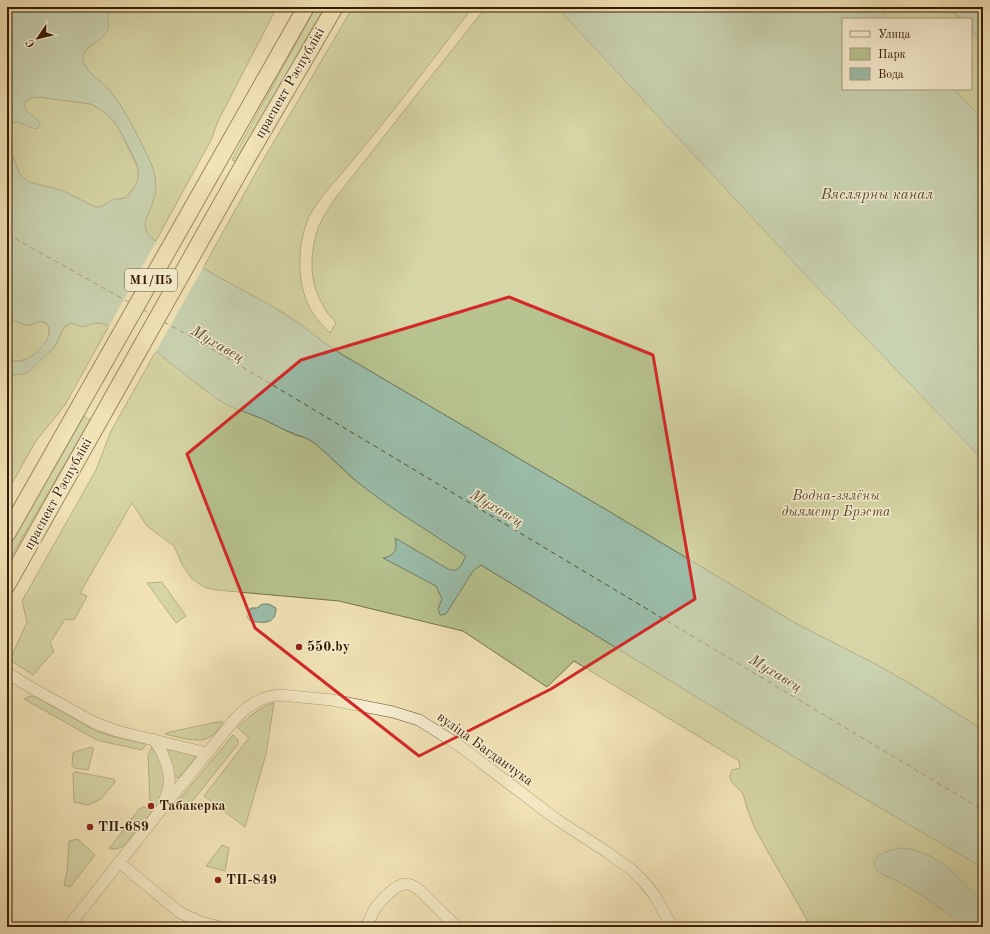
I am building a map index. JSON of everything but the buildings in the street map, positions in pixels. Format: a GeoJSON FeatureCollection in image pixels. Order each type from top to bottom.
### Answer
{"type":"FeatureCollection","features":[{"type":"Feature","properties":{"kind":"highway","name":"праспект Рэспублікі"},"geometry":{"type":"LineString","coordinates":[[7,534],[306,7]]}},
{"type":"Feature","properties":{"kind":"highway","name":"праспект Рэспублікі"},"geometry":{"type":"LineString","coordinates":[[7,585],[246,160],[335,7]]}},
{"type":"Feature","properties":{"kind":"street"},"geometry":{"type":"LineString","coordinates":[[7,672],[23,683],[96,723],[117,731],[207,752]]}},
{"type":"Feature","properties":{"kind":"street","name":"вуліца Багданчука"},"geometry":{"type":"LineString","coordinates":[[68,927],[207,752],[240,714],[255,703],[272,695],[288,695],[332,700],[394,712],[419,720],[457,744],[556,819],[632,870],[654,894],[672,927]]}},
{"type":"Feature","properties":{"kind":"street","name":"вуліца Багданчука"},"geometry":{"type":"LineString","coordinates":[[153,739],[163,754],[170,781],[170,789],[160,811]]}},
{"type":"Feature","properties":{"kind":"street"},"geometry":{"type":"LineString","coordinates":[[120,863],[179,912],[200,922],[221,927]]}},
{"type":"Feature","properties":{"kind":"street"},"geometry":{"type":"LineString","coordinates":[[366,927],[373,912],[381,901],[399,886],[405,884],[418,888],[457,927]]}},
{"type":"Feature","properties":{"kind":"highlighted area"},"geometry":{"type":"Polygon","coordinates":[[[509,297],[653,355],[695,599],[551,689],[419,756],[255,628],[187,454],[301,360],[509,297]]]}},
{"type":"Feature","properties":{"kind":"green space"},"geometry":{"type":"Polygon","coordinates":[[[109,7],[277,7],[218,121],[211,140],[156,241],[150,237],[145,228],[155,190],[155,177],[152,166],[123,110],[108,89],[88,70],[83,61],[85,51],[97,41],[109,7]]]}},
{"type":"Feature","properties":{"kind":"green space"},"geometry":{"type":"Polygon","coordinates":[[[316,7],[325,7],[238,162],[232,160],[306,25],[316,7]]]}},
{"type":"Feature","properties":{"kind":"green space","name":"Водна-зялёны дыяметр Брэста"},"geometry":{"type":"Polygon","coordinates":[[[353,7],[473,7],[392,112],[323,195],[311,213],[303,233],[301,245],[301,280],[303,292],[311,311],[330,333],[336,323],[326,311],[319,298],[314,284],[312,271],[312,257],[318,228],[337,196],[486,7],[947,7],[961,18],[842,18],[842,90],[972,90],[972,30],[983,46],[983,730],[912,685],[877,665],[795,623],[341,354],[282,312],[203,268],[259,167],[353,7]]]}},
{"type":"Feature","properties":{"kind":"green space"},"geometry":{"type":"Polygon","coordinates":[[[39,97],[91,104],[110,117],[118,127],[138,168],[137,183],[127,196],[113,200],[100,207],[95,207],[61,190],[29,182],[20,174],[7,143],[7,131],[11,124],[16,122],[37,120],[26,111],[24,105],[27,100],[39,97]]]}},
{"type":"Feature","properties":{"kind":"green space"},"geometry":{"type":"Polygon","coordinates":[[[7,315],[24,325],[31,325],[40,321],[47,324],[49,331],[48,339],[44,346],[31,357],[15,361],[7,360],[7,315]]]}},
{"type":"Feature","properties":{"kind":"green space"},"geometry":{"type":"Polygon","coordinates":[[[72,323],[79,326],[100,323],[109,326],[65,405],[36,441],[7,492],[7,373],[24,373],[32,368],[55,347],[66,326],[72,323]]]}},
{"type":"Feature","properties":{"kind":"green space"},"geometry":{"type":"Polygon","coordinates":[[[156,351],[206,391],[228,405],[263,419],[295,435],[306,438],[316,444],[356,481],[481,565],[811,767],[983,868],[983,927],[811,927],[756,831],[743,794],[731,781],[730,776],[732,770],[740,768],[739,761],[574,661],[547,687],[463,631],[339,601],[216,590],[204,587],[192,579],[182,564],[174,546],[147,526],[132,503],[80,593],[87,596],[74,620],[65,619],[50,643],[54,651],[33,675],[10,660],[27,622],[22,601],[96,470],[111,431],[156,351]]]}},
{"type":"Feature","properties":{"kind":"green space"},"geometry":{"type":"Polygon","coordinates":[[[84,416],[90,420],[7,564],[7,550],[84,416]]]}},
{"type":"Feature","properties":{"kind":"green space"},"geometry":{"type":"Polygon","coordinates":[[[162,582],[186,616],[176,623],[147,583],[162,582]]]}},
{"type":"Feature","properties":{"kind":"green space"},"geometry":{"type":"Polygon","coordinates":[[[31,696],[38,698],[96,731],[146,744],[142,750],[95,739],[24,699],[31,696]]]}},
{"type":"Feature","properties":{"kind":"green space"},"geometry":{"type":"Polygon","coordinates":[[[274,703],[266,754],[245,827],[204,796],[249,738],[237,727],[260,709],[274,703]]]}},
{"type":"Feature","properties":{"kind":"green space"},"geometry":{"type":"Polygon","coordinates":[[[223,722],[214,734],[205,739],[194,740],[165,734],[166,733],[223,722]]]}},
{"type":"Feature","properties":{"kind":"green space"},"geometry":{"type":"Polygon","coordinates":[[[233,735],[238,740],[238,744],[190,804],[181,804],[178,801],[233,735]]]}},
{"type":"Feature","properties":{"kind":"green space"},"geometry":{"type":"Polygon","coordinates":[[[91,747],[93,750],[88,770],[74,768],[72,765],[73,753],[91,747]]]}},
{"type":"Feature","properties":{"kind":"green space"},"geometry":{"type":"Polygon","coordinates":[[[152,747],[161,762],[165,780],[162,796],[157,806],[150,801],[148,755],[152,747]]]}},
{"type":"Feature","properties":{"kind":"green space"},"geometry":{"type":"Polygon","coordinates":[[[171,749],[195,756],[194,760],[178,778],[173,775],[168,755],[168,752],[171,749]]]}},
{"type":"Feature","properties":{"kind":"green space"},"geometry":{"type":"Polygon","coordinates":[[[74,772],[113,779],[115,782],[101,799],[88,805],[74,802],[74,772]]]}},
{"type":"Feature","properties":{"kind":"green space"},"geometry":{"type":"Polygon","coordinates":[[[143,807],[152,812],[123,846],[117,849],[109,849],[139,809],[143,807]]]}},
{"type":"Feature","properties":{"kind":"green space"},"geometry":{"type":"Polygon","coordinates":[[[78,839],[95,855],[70,887],[64,885],[67,871],[69,841],[78,839]]]}},
{"type":"Feature","properties":{"kind":"green space"},"geometry":{"type":"Polygon","coordinates":[[[222,845],[229,848],[225,871],[206,866],[222,845]]]}},
{"type":"Feature","properties":{"kind":"water","name":"Мухавец"},"geometry":{"type":"Polygon","coordinates":[[[7,7],[109,7],[106,33],[87,49],[84,53],[83,61],[88,70],[108,89],[119,103],[152,166],[156,191],[145,226],[149,235],[154,240],[265,302],[300,324],[341,354],[795,623],[877,665],[912,685],[983,730],[983,868],[811,767],[481,565],[473,571],[446,614],[440,615],[438,609],[442,599],[436,586],[383,558],[390,556],[395,551],[395,538],[450,570],[456,570],[460,567],[466,556],[373,494],[356,481],[316,444],[263,419],[229,406],[217,399],[136,335],[100,323],[93,323],[82,327],[72,323],[68,324],[64,327],[53,349],[29,372],[13,375],[7,373],[7,360],[16,362],[29,358],[44,345],[49,334],[49,329],[47,324],[42,321],[26,325],[7,315],[7,143],[20,174],[29,182],[61,190],[95,207],[102,206],[114,199],[122,199],[130,194],[138,179],[138,170],[136,162],[118,127],[110,117],[91,104],[39,97],[31,98],[25,102],[24,105],[27,111],[39,122],[39,127],[36,129],[13,122],[8,128],[7,135],[7,7]]]}},
{"type":"Feature","properties":{"kind":"water","name":"Вяслярны канал"},"geometry":{"type":"Polygon","coordinates":[[[560,7],[876,7],[887,18],[842,18],[842,90],[955,90],[983,120],[983,460],[815,285],[563,14],[560,7]]]}},
{"type":"Feature","properties":{"kind":"water"},"geometry":{"type":"Polygon","coordinates":[[[947,7],[983,7],[983,46],[974,34],[972,18],[961,18],[947,7]]]}},
{"type":"Feature","properties":{"kind":"water"},"geometry":{"type":"Polygon","coordinates":[[[262,604],[269,604],[276,608],[274,617],[268,622],[250,621],[247,617],[251,608],[257,608],[262,604]]]}},
{"type":"Feature","properties":{"kind":"water"},"geometry":{"type":"Polygon","coordinates":[[[902,848],[916,850],[943,864],[983,901],[983,927],[964,927],[923,896],[877,871],[874,866],[874,862],[879,855],[902,848]]]}},
{"type":"Feature","properties":{"kind":"pier"},"geometry":{"type":"Polygon","coordinates":[[[157,240],[204,266],[155,353],[135,337],[108,328],[157,240]]]}},
{"type":"Feature","properties":{"kind":"ferry route"},"geometry":{"type":"LineString","coordinates":[[7,234],[130,303]]}},
{"type":"Feature","properties":{"kind":"ferry route"},"geometry":{"type":"LineString","coordinates":[[143,310],[151,314]]}},
{"type":"Feature","properties":{"kind":"ferry route"},"geometry":{"type":"LineString","coordinates":[[164,322],[194,338],[983,810]]}},
{"type":"Feature","properties":{"kind":"place","name":"550.by"},"geometry":{"type":"Point","coordinates":[299,647]}},
{"type":"Feature","properties":{"kind":"place","name":"Табакерка"},"geometry":{"type":"Point","coordinates":[151,806]}},
{"type":"Feature","properties":{"kind":"place","name":"ТП-689"},"geometry":{"type":"Point","coordinates":[90,827]}},
{"type":"Feature","properties":{"kind":"place","name":"ТП-849"},"geometry":{"type":"Point","coordinates":[218,880]}}]}
